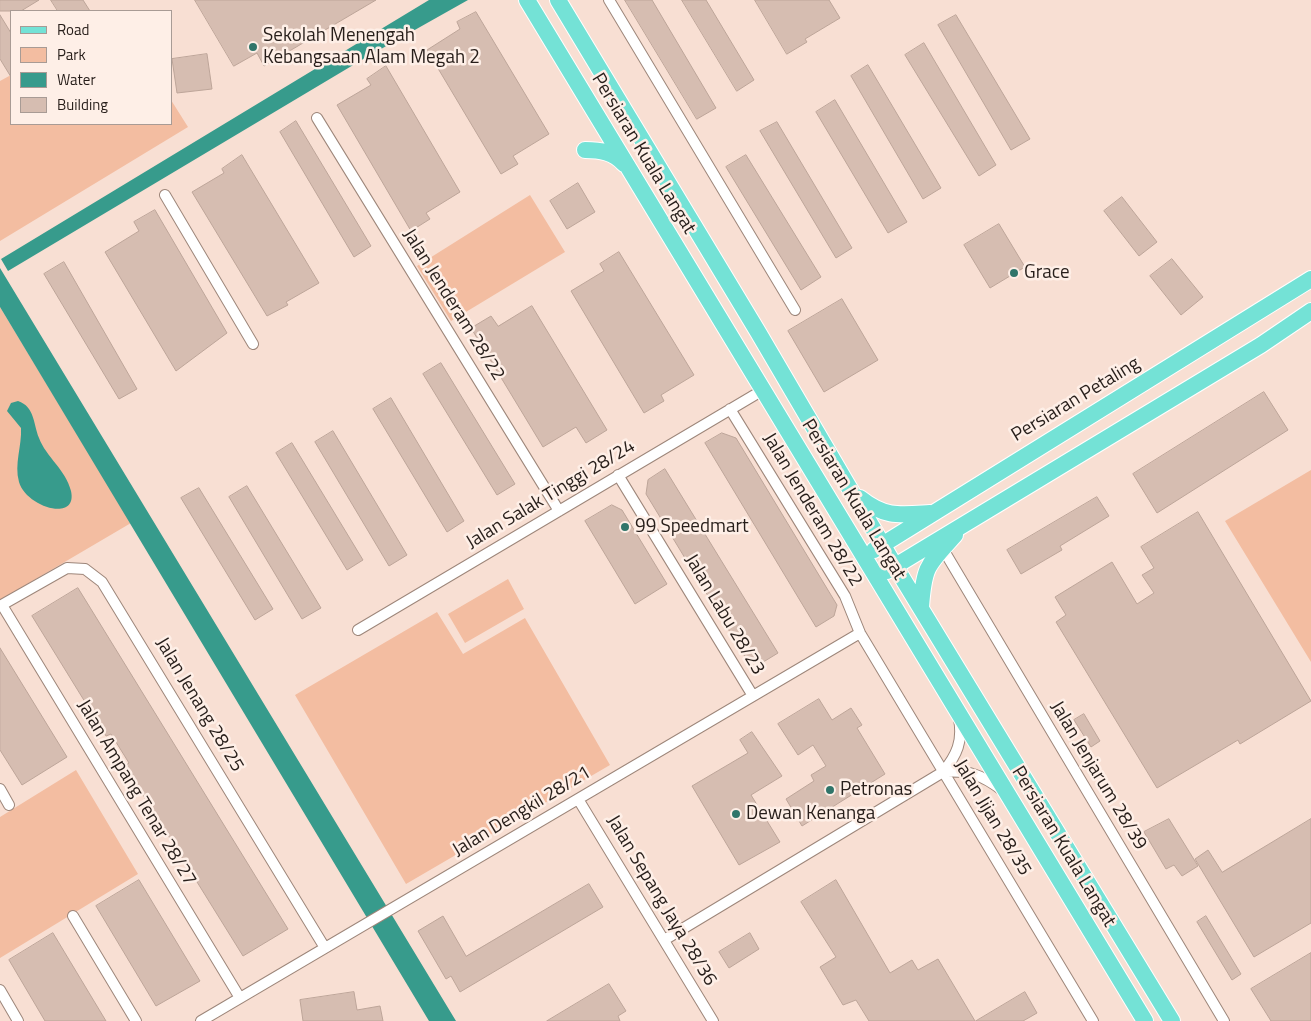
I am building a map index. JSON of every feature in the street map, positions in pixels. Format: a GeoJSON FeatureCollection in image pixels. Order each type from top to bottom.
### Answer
{"type":"FeatureCollection","features":[{"type":"Feature","properties":{"kind":"main road","name":"Persiaran Kuala Langat"},"geometry":{"type":"LineString","coordinates":[[527,0],[1145,1021]]}},
{"type":"Feature","properties":{"kind":"main road","name":"Persiaran Kuala Langat"},"geometry":{"type":"LineString","coordinates":[[558,0],[895,566],[1172,1021]]}},
{"type":"Feature","properties":{"kind":"main road"},"geometry":{"type":"LineString","coordinates":[[592,107],[597,119],[595,135],[587,148],[608,152],[619,158],[630,171]]}},
{"type":"Feature","properties":{"kind":"main road","name":"Persiaran Petaling"},"geometry":{"type":"LineString","coordinates":[[863,556],[1311,279]]}},
{"type":"Feature","properties":{"kind":"main road"},"geometry":{"type":"LineString","coordinates":[[876,577],[1260,345],[1311,311]]}},
{"type":"Feature","properties":{"kind":"main road"},"geometry":{"type":"LineString","coordinates":[[852,492],[881,512],[902,515],[931,513]]}},
{"type":"Feature","properties":{"kind":"main road"},"geometry":{"type":"LineString","coordinates":[[921,607],[924,573],[967,522]]}},
{"type":"Feature","properties":{"kind":"main road"},"geometry":{"type":"LineString","coordinates":[[1083,919],[1102,907]]}},
{"type":"Feature","properties":{"kind":"street"},"geometry":{"type":"LineString","coordinates":[[610,0],[795,310]]}},
{"type":"Feature","properties":{"kind":"street","name":"Jalan Jenderam 28/22"},"geometry":{"type":"LineString","coordinates":[[316,118],[559,511]]}},
{"type":"Feature","properties":{"kind":"street"},"geometry":{"type":"LineString","coordinates":[[165,195],[253,344]]}},
{"type":"Feature","properties":{"kind":"street","name":"Jalan Salak Tinggi 28/24"},"geometry":{"type":"LineString","coordinates":[[358,630],[762,390]]}},
{"type":"Feature","properties":{"kind":"street","name":"Jalan Jenderam 28/22"},"geometry":{"type":"LineString","coordinates":[[730,409],[845,596],[860,632]]}},
{"type":"Feature","properties":{"kind":"street","name":"Jalan Labu 28/23"},"geometry":{"type":"LineString","coordinates":[[618,476],[753,696]]}},
{"type":"Feature","properties":{"kind":"street","name":"Jalan Jenjarum 28/39"},"geometry":{"type":"LineString","coordinates":[[943,549],[1224,1021]]}},
{"type":"Feature","properties":{"kind":"street","name":"Jalan Jenang 28/25"},"geometry":{"type":"LineString","coordinates":[[1,606],[67,568],[85,570],[102,582],[325,948]]}},
{"type":"Feature","properties":{"kind":"street","name":"Jalan Ampang Tenar 28/27"},"geometry":{"type":"LineString","coordinates":[[1,606],[240,998]]}},
{"type":"Feature","properties":{"kind":"street","name":"Jalan Dengkil 28/21"},"geometry":{"type":"LineString","coordinates":[[201,1021],[860,632]]}},
{"type":"Feature","properties":{"kind":"street","name":"Jalan Jijan 28/35"},"geometry":{"type":"LineString","coordinates":[[860,632],[1093,1021]]}},
{"type":"Feature","properties":{"kind":"street"},"geometry":{"type":"LineString","coordinates":[[664,940],[944,772],[955,758],[959,749],[961,731],[958,712]]}},
{"type":"Feature","properties":{"kind":"street"},"geometry":{"type":"LineString","coordinates":[[944,772],[963,771],[976,775],[1008,794]]}},
{"type":"Feature","properties":{"kind":"street"},"geometry":{"type":"LineString","coordinates":[[0,789],[9,804]]}},
{"type":"Feature","properties":{"kind":"street","name":"Jalan Sepang Jaya 28/36"},"geometry":{"type":"LineString","coordinates":[[578,799],[713,1021]]}},
{"type":"Feature","properties":{"kind":"street"},"geometry":{"type":"LineString","coordinates":[[73,916],[136,1021]]}},
{"type":"Feature","properties":{"kind":"street"},"geometry":{"type":"LineString","coordinates":[[0,990],[18,1021]]}},
{"type":"Feature","properties":{"kind":"green space"},"geometry":{"type":"Polygon","coordinates":[[[10,76],[10,125],[172,125],[172,102],[188,127],[0,241],[0,81],[10,76]]]}},
{"type":"Feature","properties":{"kind":"green space"},"geometry":{"type":"Polygon","coordinates":[[[530,195],[565,252],[451,321],[417,266],[530,195]]]}},
{"type":"Feature","properties":{"kind":"green space"},"geometry":{"type":"Polygon","coordinates":[[[0,307],[131,523],[0,600],[0,307]]]}},
{"type":"Feature","properties":{"kind":"green space"},"geometry":{"type":"Polygon","coordinates":[[[1311,470],[1311,662],[1225,521],[1311,470]]]}},
{"type":"Feature","properties":{"kind":"green space"},"geometry":{"type":"Polygon","coordinates":[[[508,579],[524,609],[465,643],[448,614],[508,579]]]}},
{"type":"Feature","properties":{"kind":"green space"},"geometry":{"type":"Polygon","coordinates":[[[437,612],[463,654],[525,618],[610,765],[406,884],[295,695],[437,612]]]}},
{"type":"Feature","properties":{"kind":"green space"},"geometry":{"type":"Polygon","coordinates":[[[76,770],[138,874],[0,958],[0,817],[76,770]]]}},
{"type":"Feature","properties":{"kind":"water"},"geometry":{"type":"Polygon","coordinates":[[[429,0],[468,0],[365,58],[8,271],[1,259],[429,0]]]}},
{"type":"Feature","properties":{"kind":"water"},"geometry":{"type":"Polygon","coordinates":[[[0,268],[456,1021],[429,1021],[0,307],[0,268]]]}},
{"type":"Feature","properties":{"kind":"water"},"geometry":{"type":"Polygon","coordinates":[[[18,401],[31,411],[42,445],[61,470],[68,483],[71,491],[71,501],[67,507],[59,509],[50,508],[40,504],[24,491],[19,482],[17,468],[21,428],[7,411],[11,403],[18,401]]]}},
{"type":"Feature","properties":{"kind":"building"},"geometry":{"type":"Polygon","coordinates":[[[0,0],[39,0],[23,10],[0,11],[0,0]]]}},
{"type":"Feature","properties":{"kind":"building"},"geometry":{"type":"Polygon","coordinates":[[[51,0],[83,0],[89,10],[57,10],[51,0]]]}},
{"type":"Feature","properties":{"kind":"building"},"geometry":{"type":"Polygon","coordinates":[[[195,0],[376,0],[264,66],[257,53],[234,66],[195,0]]]}},
{"type":"Feature","properties":{"kind":"building"},"geometry":{"type":"Polygon","coordinates":[[[625,0],[652,0],[716,108],[697,119],[625,0]]]}},
{"type":"Feature","properties":{"kind":"building"},"geometry":{"type":"Polygon","coordinates":[[[682,0],[706,0],[754,80],[737,91],[682,0]]]}},
{"type":"Feature","properties":{"kind":"building"},"geometry":{"type":"Polygon","coordinates":[[[755,0],[829,0],[840,18],[805,39],[807,42],[787,54],[755,0]]]}},
{"type":"Feature","properties":{"kind":"building"},"geometry":{"type":"Polygon","coordinates":[[[476,12],[549,134],[513,156],[518,164],[501,174],[427,50],[460,29],[457,22],[476,12]]]}},
{"type":"Feature","properties":{"kind":"building"},"geometry":{"type":"Polygon","coordinates":[[[0,15],[10,31],[10,75],[0,59],[0,15]]]}},
{"type":"Feature","properties":{"kind":"building"},"geometry":{"type":"Polygon","coordinates":[[[956,15],[1030,139],[1011,150],[938,25],[956,15]]]}},
{"type":"Feature","properties":{"kind":"building"},"geometry":{"type":"Polygon","coordinates":[[[924,43],[996,165],[979,176],[905,55],[924,43]]]}},
{"type":"Feature","properties":{"kind":"building"},"geometry":{"type":"Polygon","coordinates":[[[207,54],[212,89],[177,93],[172,59],[207,54]]]}},
{"type":"Feature","properties":{"kind":"building"},"geometry":{"type":"Polygon","coordinates":[[[868,65],[941,188],[923,199],[851,76],[868,65]]]}},
{"type":"Feature","properties":{"kind":"building"},"geometry":{"type":"Polygon","coordinates":[[[386,66],[460,192],[426,213],[430,219],[411,231],[337,105],[371,85],[367,79],[386,66]]]}},
{"type":"Feature","properties":{"kind":"building"},"geometry":{"type":"Polygon","coordinates":[[[835,100],[907,222],[888,233],[816,112],[835,100]]]}},
{"type":"Feature","properties":{"kind":"building"},"geometry":{"type":"Polygon","coordinates":[[[296,121],[371,246],[354,257],[280,132],[296,121]]]}},
{"type":"Feature","properties":{"kind":"building"},"geometry":{"type":"Polygon","coordinates":[[[777,122],[852,248],[836,258],[760,131],[777,122]]]}},
{"type":"Feature","properties":{"kind":"building"},"geometry":{"type":"Polygon","coordinates":[[[242,155],[319,283],[286,302],[288,305],[267,316],[192,192],[224,173],[222,169],[242,155]]]}},
{"type":"Feature","properties":{"kind":"building"},"geometry":{"type":"Polygon","coordinates":[[[746,155],[821,277],[801,290],[726,167],[746,155]]]}},
{"type":"Feature","properties":{"kind":"building"},"geometry":{"type":"Polygon","coordinates":[[[578,183],[595,212],[567,229],[550,201],[578,183]]]}},
{"type":"Feature","properties":{"kind":"building"},"geometry":{"type":"Polygon","coordinates":[[[1122,197],[1157,242],[1139,256],[1104,211],[1122,197]]]}},
{"type":"Feature","properties":{"kind":"building"},"geometry":{"type":"Polygon","coordinates":[[[155,210],[227,333],[176,371],[105,252],[139,231],[134,222],[155,210]]]}},
{"type":"Feature","properties":{"kind":"building"},"geometry":{"type":"Polygon","coordinates":[[[999,224],[1025,267],[990,288],[964,245],[999,224]]]}},
{"type":"Feature","properties":{"kind":"building"},"geometry":{"type":"Polygon","coordinates":[[[619,252],[694,375],[661,395],[664,401],[644,413],[571,291],[604,271],[600,264],[619,252]]]}},
{"type":"Feature","properties":{"kind":"building"},"geometry":{"type":"Polygon","coordinates":[[[1172,259],[1203,297],[1181,315],[1150,276],[1172,259]]]}},
{"type":"Feature","properties":{"kind":"building"},"geometry":{"type":"Polygon","coordinates":[[[64,262],[137,389],[119,399],[44,274],[64,262]]]}},
{"type":"Feature","properties":{"kind":"building"},"geometry":{"type":"Polygon","coordinates":[[[842,299],[878,360],[824,392],[788,331],[842,299]]]}},
{"type":"Feature","properties":{"kind":"building"},"geometry":{"type":"Polygon","coordinates":[[[532,306],[607,430],[586,443],[576,427],[543,447],[471,328],[491,316],[498,326],[532,306]]]}},
{"type":"Feature","properties":{"kind":"building"},"geometry":{"type":"Polygon","coordinates":[[[441,363],[515,484],[497,495],[423,374],[441,363]]]}},
{"type":"Feature","properties":{"kind":"building"},"geometry":{"type":"Polygon","coordinates":[[[1264,392],[1288,430],[1157,513],[1133,474],[1264,392]]]}},
{"type":"Feature","properties":{"kind":"building"},"geometry":{"type":"Polygon","coordinates":[[[391,398],[464,521],[447,532],[373,409],[391,398]]]}},
{"type":"Feature","properties":{"kind":"building"},"geometry":{"type":"Polygon","coordinates":[[[333,431],[407,555],[389,566],[315,442],[333,431]]]}},
{"type":"Feature","properties":{"kind":"building"},"geometry":{"type":"Polygon","coordinates":[[[722,433],[736,438],[837,605],[834,616],[816,627],[705,443],[722,433]]]}},
{"type":"Feature","properties":{"kind":"building"},"geometry":{"type":"Polygon","coordinates":[[[292,443],[363,560],[347,570],[276,453],[292,443]]]}},
{"type":"Feature","properties":{"kind":"building"},"geometry":{"type":"Polygon","coordinates":[[[665,469],[778,653],[760,664],[747,660],[646,494],[648,480],[665,469]]]}},
{"type":"Feature","properties":{"kind":"building"},"geometry":{"type":"Polygon","coordinates":[[[247,486],[321,608],[302,619],[229,497],[247,486]]]}},
{"type":"Feature","properties":{"kind":"building"},"geometry":{"type":"Polygon","coordinates":[[[199,488],[273,609],[255,620],[181,498],[199,488]]]}},
{"type":"Feature","properties":{"kind":"building"},"geometry":{"type":"Polygon","coordinates":[[[1097,497],[1109,516],[1060,546],[1062,550],[1021,574],[1007,550],[1097,497]]]}},
{"type":"Feature","properties":{"kind":"building"},"geometry":{"type":"Polygon","coordinates":[[[612,505],[622,510],[667,584],[635,604],[585,521],[612,505]]]}},
{"type":"Feature","properties":{"kind":"building"},"geometry":{"type":"Polygon","coordinates":[[[1198,512],[1311,701],[1240,744],[1238,740],[1157,788],[1056,622],[1066,615],[1055,597],[1112,562],[1137,604],[1154,593],[1142,575],[1154,568],[1141,547],[1198,512]]]}},
{"type":"Feature","properties":{"kind":"building"},"geometry":{"type":"Polygon","coordinates":[[[78,588],[288,929],[243,956],[125,766],[129,763],[111,734],[106,736],[32,616],[78,588]]]}},
{"type":"Feature","properties":{"kind":"building"},"geometry":{"type":"Polygon","coordinates":[[[0,648],[67,757],[22,785],[0,750],[0,648]]]}},
{"type":"Feature","properties":{"kind":"building"},"geometry":{"type":"Polygon","coordinates":[[[819,699],[832,720],[851,708],[862,725],[857,728],[885,774],[802,826],[786,799],[814,781],[811,775],[826,766],[813,745],[798,755],[778,724],[819,699]]]}},
{"type":"Feature","properties":{"kind":"building"},"geometry":{"type":"Polygon","coordinates":[[[1084,714],[1100,741],[1091,747],[1074,720],[1084,714]]]}},
{"type":"Feature","properties":{"kind":"building","name":"Dewan Kenanga"},"geometry":{"type":"Polygon","coordinates":[[[752,732],[782,776],[751,795],[780,842],[739,865],[692,786],[748,753],[740,740],[752,732]]]}},
{"type":"Feature","properties":{"kind":"building"},"geometry":{"type":"Polygon","coordinates":[[[1169,819],[1198,866],[1182,876],[1174,865],[1166,869],[1144,832],[1169,819]]]}},
{"type":"Feature","properties":{"kind":"building"},"geometry":{"type":"Polygon","coordinates":[[[1311,819],[1311,923],[1254,957],[1195,859],[1208,850],[1222,872],[1311,819]]]}},
{"type":"Feature","properties":{"kind":"building"},"geometry":{"type":"Polygon","coordinates":[[[139,880],[200,981],[156,1006],[96,906],[139,880]]]}},
{"type":"Feature","properties":{"kind":"building"},"geometry":{"type":"Polygon","coordinates":[[[836,880],[890,973],[912,960],[918,970],[938,959],[975,1021],[869,1021],[856,1000],[843,1005],[820,967],[836,957],[801,902],[836,880]]]}},
{"type":"Feature","properties":{"kind":"building"},"geometry":{"type":"Polygon","coordinates":[[[589,884],[603,907],[460,992],[451,976],[446,979],[418,931],[443,916],[466,956],[589,884]]]}},
{"type":"Feature","properties":{"kind":"building"},"geometry":{"type":"Polygon","coordinates":[[[1206,916],[1241,974],[1232,980],[1197,922],[1206,916]]]}},
{"type":"Feature","properties":{"kind":"building"},"geometry":{"type":"Polygon","coordinates":[[[53,933],[106,1021],[45,1021],[9,960],[53,933]]]}},
{"type":"Feature","properties":{"kind":"building"},"geometry":{"type":"Polygon","coordinates":[[[750,933],[759,949],[729,968],[719,952],[750,933]]]}},
{"type":"Feature","properties":{"kind":"building"},"geometry":{"type":"Polygon","coordinates":[[[1311,953],[1311,1021],[1271,1021],[1251,989],[1311,953]]]}},
{"type":"Feature","properties":{"kind":"building"},"geometry":{"type":"Polygon","coordinates":[[[609,984],[626,1011],[618,1016],[620,1021],[547,1021],[609,984]]]}},
{"type":"Feature","properties":{"kind":"building"},"geometry":{"type":"Polygon","coordinates":[[[354,992],[357,1010],[380,1006],[383,1021],[303,1021],[300,1000],[354,992]]]}},
{"type":"Feature","properties":{"kind":"building"},"geometry":{"type":"Polygon","coordinates":[[[1025,992],[1037,1013],[1023,1021],[976,1021],[1025,992]]]}},
{"type":"Feature","properties":{"kind":"place","name":"Sekolah Menengah Kebangsaan Alam Megah 2"},"geometry":{"type":"Point","coordinates":[253,47]}},
{"type":"Feature","properties":{"kind":"place","name":"Grace"},"geometry":{"type":"Point","coordinates":[1014,273]}},
{"type":"Feature","properties":{"kind":"place","name":"99 Speedmart"},"geometry":{"type":"Point","coordinates":[625,527]}},
{"type":"Feature","properties":{"kind":"place","name":"Petronas"},"geometry":{"type":"Point","coordinates":[830,790]}},
{"type":"Feature","properties":{"kind":"place","name":"Dewan Kenanga"},"geometry":{"type":"Point","coordinates":[736,814]}}]}
